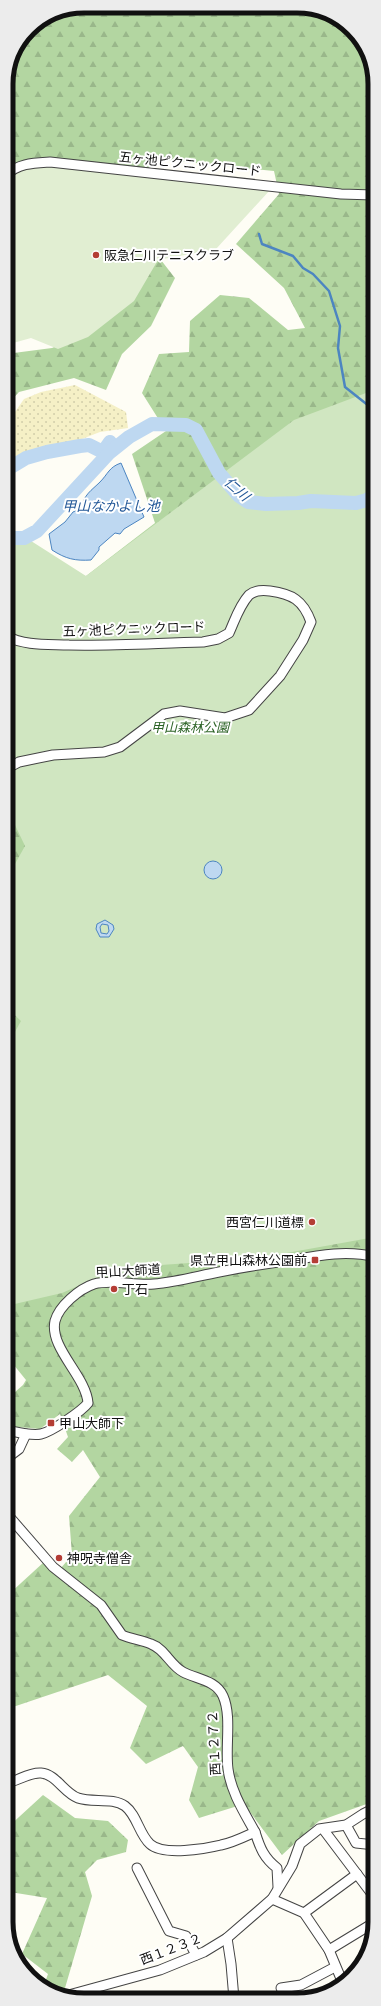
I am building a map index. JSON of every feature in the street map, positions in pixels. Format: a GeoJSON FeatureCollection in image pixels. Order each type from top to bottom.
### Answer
{"type":"FeatureCollection","features":[{"type":"Feature","properties":{"kind":"street","name":"五ヶ池ピクニックロード"},"geometry":{"type":"LineString","coordinates":[[13,169],[26,164],[50,162],[341,194],[368,195]]}},
{"type":"Feature","properties":{"kind":"street","name":"五ヶ池ピクニックロード"},"geometry":{"type":"LineString","coordinates":[[13,640],[43,644],[106,645],[203,642],[218,639],[229,633],[240,607],[251,594],[262,590],[286,593],[298,600],[307,611],[311,622],[280,676],[249,710],[225,718],[180,711],[164,714],[120,747],[109,750],[53,756],[19,762],[13,765]]}},
{"type":"Feature","properties":{"kind":"street","name":"甲山大師道"},"geometry":{"type":"LineString","coordinates":[[13,1431],[26,1434],[42,1434],[83,1410],[88,1403],[87,1392],[59,1346],[54,1330],[56,1320],[62,1307],[82,1290],[93,1284],[153,1284],[224,1270],[330,1254],[368,1255]]}},
{"type":"Feature","properties":{"kind":"street"},"geometry":{"type":"LineString","coordinates":[[13,1453],[19,1448],[26,1434]]}},
{"type":"Feature","properties":{"kind":"street","name":"西１２７２"},"geometry":{"type":"LineString","coordinates":[[13,1522],[53,1567],[101,1605],[122,1635],[152,1644],[164,1652],[182,1672],[204,1680],[219,1689],[226,1708],[227,1767],[231,1787],[255,1832],[261,1851],[267,1860],[277,1868],[278,1887]]}},
{"type":"Feature","properties":{"kind":"street"},"geometry":{"type":"LineString","coordinates":[[13,1782],[35,1773],[43,1772],[51,1777],[68,1794],[92,1802],[117,1802],[125,1806],[131,1813],[151,1845],[170,1851],[222,1845],[255,1832]]}},
{"type":"Feature","properties":{"kind":"street"},"geometry":{"type":"LineString","coordinates":[[340,1978],[329,1950],[304,1913],[272,1899],[292,1866],[300,1844],[319,1829],[346,1825],[368,1812]]}},
{"type":"Feature","properties":{"kind":"street"},"geometry":{"type":"LineString","coordinates":[[346,1825],[356,1843],[368,1844]]}},
{"type":"Feature","properties":{"kind":"street"},"geometry":{"type":"LineString","coordinates":[[323,1829],[368,1889]]}},
{"type":"Feature","properties":{"kind":"street"},"geometry":{"type":"LineString","coordinates":[[137,1868],[169,1931],[186,1936],[196,1955]]}},
{"type":"Feature","properties":{"kind":"street"},"geometry":{"type":"LineString","coordinates":[[304,1913],[357,1874]]}},
{"type":"Feature","properties":{"kind":"street","name":"西１２３２"},"geometry":{"type":"LineString","coordinates":[[77,1993],[160,1970],[196,1955],[227,1938],[272,1899]]}},
{"type":"Feature","properties":{"kind":"street"},"geometry":{"type":"LineString","coordinates":[[329,1950],[367,1928]]}},
{"type":"Feature","properties":{"kind":"street"},"geometry":{"type":"LineString","coordinates":[[227,1938],[233,1993]]}},
{"type":"Feature","properties":{"kind":"street"},"geometry":{"type":"LineString","coordinates":[[281,1988],[301,1985],[335,1967]]}},
{"type":"Feature","properties":{"kind":"green space"},"geometry":{"type":"Polygon","coordinates":[[[79,13],[302,13],[324,18],[340,28],[356,45],[366,66],[368,84],[368,1804],[319,1821],[282,1855],[244,1804],[199,1818],[189,1800],[198,1767],[183,1746],[146,1764],[130,1748],[147,1706],[108,1675],[13,1707],[13,1590],[44,1562],[55,1575],[72,1555],[69,1516],[100,1477],[83,1450],[72,1462],[57,1449],[68,1437],[60,1414],[40,1429],[13,1427],[13,1394],[23,1385],[26,1380],[13,1364],[13,563],[21,568],[86,576],[155,523],[132,454],[166,431],[142,393],[159,354],[189,352],[190,321],[220,295],[249,298],[288,330],[305,328],[284,288],[236,244],[279,194],[274,171],[157,159],[62,257],[13,227],[13,79],[15,66],[20,53],[28,41],[45,25],[57,18],[79,13]]]}},
{"type":"Feature","properties":{"kind":"green space","name":"阪急仁川テニスクラブ"},"geometry":{"type":"Polygon","coordinates":[[[27,166],[70,168],[271,189],[216,249],[158,260],[134,301],[88,337],[58,349],[31,338],[13,343],[13,175],[27,166]]]}},
{"type":"Feature","properties":{"kind":"green space"},"geometry":{"type":"Polygon","coordinates":[[[157,255],[175,278],[151,326],[122,354],[106,390],[74,378],[19,392],[13,398],[13,353],[52,348],[87,333],[157,255]]]}},
{"type":"Feature","properties":{"kind":"green space","name":"甲山森林公園"},"geometry":{"type":"Polygon","coordinates":[[[368,392],[368,1238],[259,1258],[119,1268],[62,1293],[13,1304],[13,1035],[21,1021],[13,1014],[13,867],[25,846],[13,821],[13,643],[17,635],[13,631],[13,529],[86,576],[294,420],[368,392]]]}},
{"type":"Feature","properties":{"kind":"green space"},"geometry":{"type":"Polygon","coordinates":[[[43,1795],[75,1818],[108,1821],[128,1840],[126,1852],[97,1860],[85,1872],[92,1896],[65,1988],[56,1987],[45,1981],[48,1974],[22,1954],[47,1898],[13,1892],[13,1822],[43,1795]]]}},
{"type":"Feature","properties":{"kind":"sand"},"geometry":{"type":"Polygon","coordinates":[[[75,385],[126,412],[128,428],[100,432],[74,442],[44,448],[13,462],[13,415],[24,399],[41,392],[75,385]]]}},
{"type":"Feature","properties":{"kind":"water","name":"甲山なかよし池"},"geometry":{"type":"Polygon","coordinates":[[[121,463],[144,517],[124,529],[120,534],[115,533],[99,547],[99,550],[91,560],[71,559],[52,550],[49,534],[65,522],[73,512],[82,508],[88,493],[111,469],[121,463]]]}},
{"type":"Feature","properties":{"kind":"water"},"geometry":{"type":"Polygon","coordinates":[[[213,861],[219,864],[222,870],[219,876],[213,879],[207,876],[204,870],[207,864],[213,861]]]}},
{"type":"Feature","properties":{"kind":"water"},"geometry":{"type":"Polygon","coordinates":[[[105,920],[113,925],[114,929],[109,937],[100,937],[96,929],[97,924],[105,920]],[[102,924],[100,927],[101,933],[107,934],[109,931],[108,925],[102,924]]]}},
{"type":"Feature","properties":{"kind":"waterway"},"geometry":{"type":"LineString","coordinates":[[259,234],[262,244],[293,256],[303,268],[313,274],[329,291],[340,326],[338,348],[345,387],[368,405]]}},
{"type":"Feature","properties":{"kind":"waterway","name":"仁川"},"geometry":{"type":"LineString","coordinates":[[13,538],[24,538],[37,531],[109,453],[129,437],[152,424],[186,425],[196,430],[219,473],[239,496],[248,502],[266,504],[311,501],[356,503],[368,499]]}},
{"type":"Feature","properties":{"kind":"waterway","name":"仁川"},"geometry":{"type":"LineString","coordinates":[[13,466],[26,458],[47,452],[80,446],[89,445],[103,452],[110,442]]}},
{"type":"Feature","properties":{"kind":"place","name":"阪急仁川テニスクラブ"},"geometry":{"type":"Point","coordinates":[96,255]}},
{"type":"Feature","properties":{"kind":"place","name":"西宮仁川道標"},"geometry":{"type":"Point","coordinates":[312,1222]}},
{"type":"Feature","properties":{"kind":"place","name":"県立甲山森林公園前"},"geometry":{"type":"Point","coordinates":[315,1260]}},
{"type":"Feature","properties":{"kind":"place","name":"丁石"},"geometry":{"type":"Point","coordinates":[114,1289]}},
{"type":"Feature","properties":{"kind":"place","name":"甲山大師下"},"geometry":{"type":"Point","coordinates":[51,1423]}},
{"type":"Feature","properties":{"kind":"place","name":"神呪寺僧舎"},"geometry":{"type":"Point","coordinates":[59,1558]}}]}
